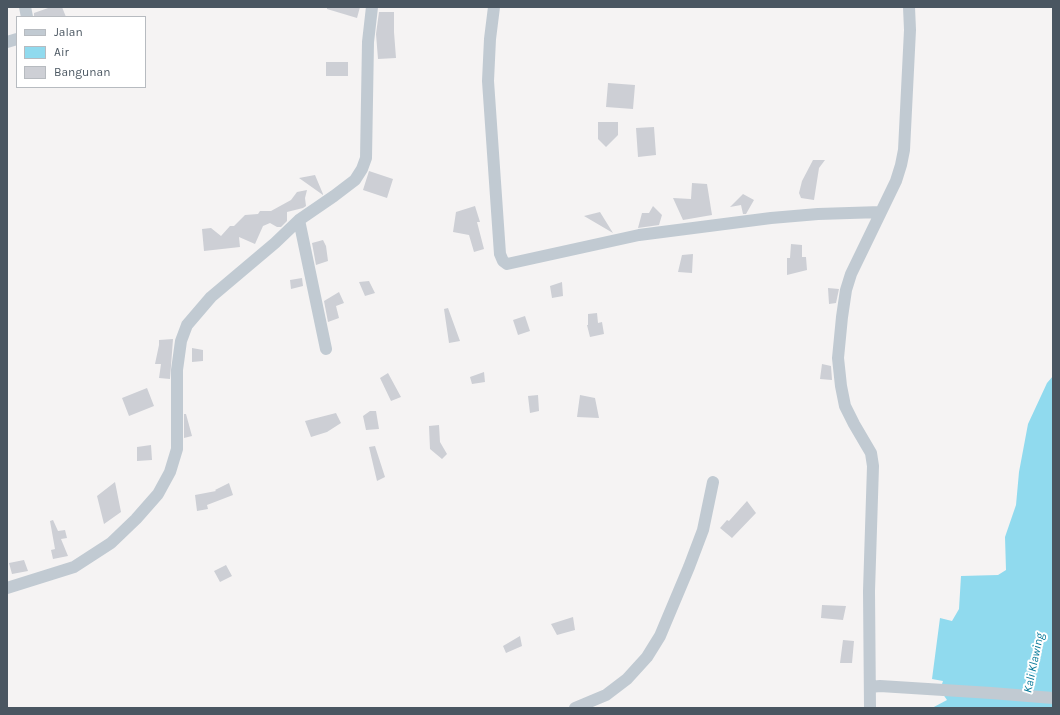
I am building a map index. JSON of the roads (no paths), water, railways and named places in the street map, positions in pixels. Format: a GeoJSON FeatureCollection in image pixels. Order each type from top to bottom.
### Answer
{"type":"FeatureCollection","features":[{"type":"Feature","properties":{"kind":"street"},"geometry":{"type":"LineString","coordinates":[[7,588],[74,567],[111,543],[136,519],[158,494],[170,472],[177,449],[177,370],[182,341],[187,325],[211,297],[300,220],[354,180],[362,169],[366,158],[368,42],[372,7]]}},
{"type":"Feature","properties":{"kind":"street"},"geometry":{"type":"LineString","coordinates":[[494,7],[490,39],[488,81],[500,254],[503,261],[507,264],[639,235],[771,218],[818,214],[881,212]]}},
{"type":"Feature","properties":{"kind":"street"},"geometry":{"type":"LineString","coordinates":[[870,708],[875,687],[869,591],[873,466],[871,453],[854,424],[846,406],[840,386],[838,358],[846,290],[851,274],[896,181],[901,165],[904,150],[910,30],[909,7]]}},
{"type":"Feature","properties":{"kind":"street"},"geometry":{"type":"LineString","coordinates":[[300,220],[326,349]]}},
{"type":"Feature","properties":{"kind":"street"},"geometry":{"type":"LineString","coordinates":[[575,708],[606,695],[627,679],[647,657],[660,636],[703,530],[713,482]]}},
{"type":"Feature","properties":{"kind":"street"},"geometry":{"type":"LineString","coordinates":[[875,687],[1053,698]]}},
{"type":"Feature","properties":{"kind":"water","name":"Kali Klawing"},"geometry":{"type":"Polygon","coordinates":[[[1053,376],[1053,708],[932,708],[947,700],[940,690],[943,681],[932,679],[940,618],[952,621],[959,609],[961,576],[998,575],[1006,570],[1005,537],[1016,505],[1019,472],[1028,424],[1047,383],[1053,376]]]}}]}
